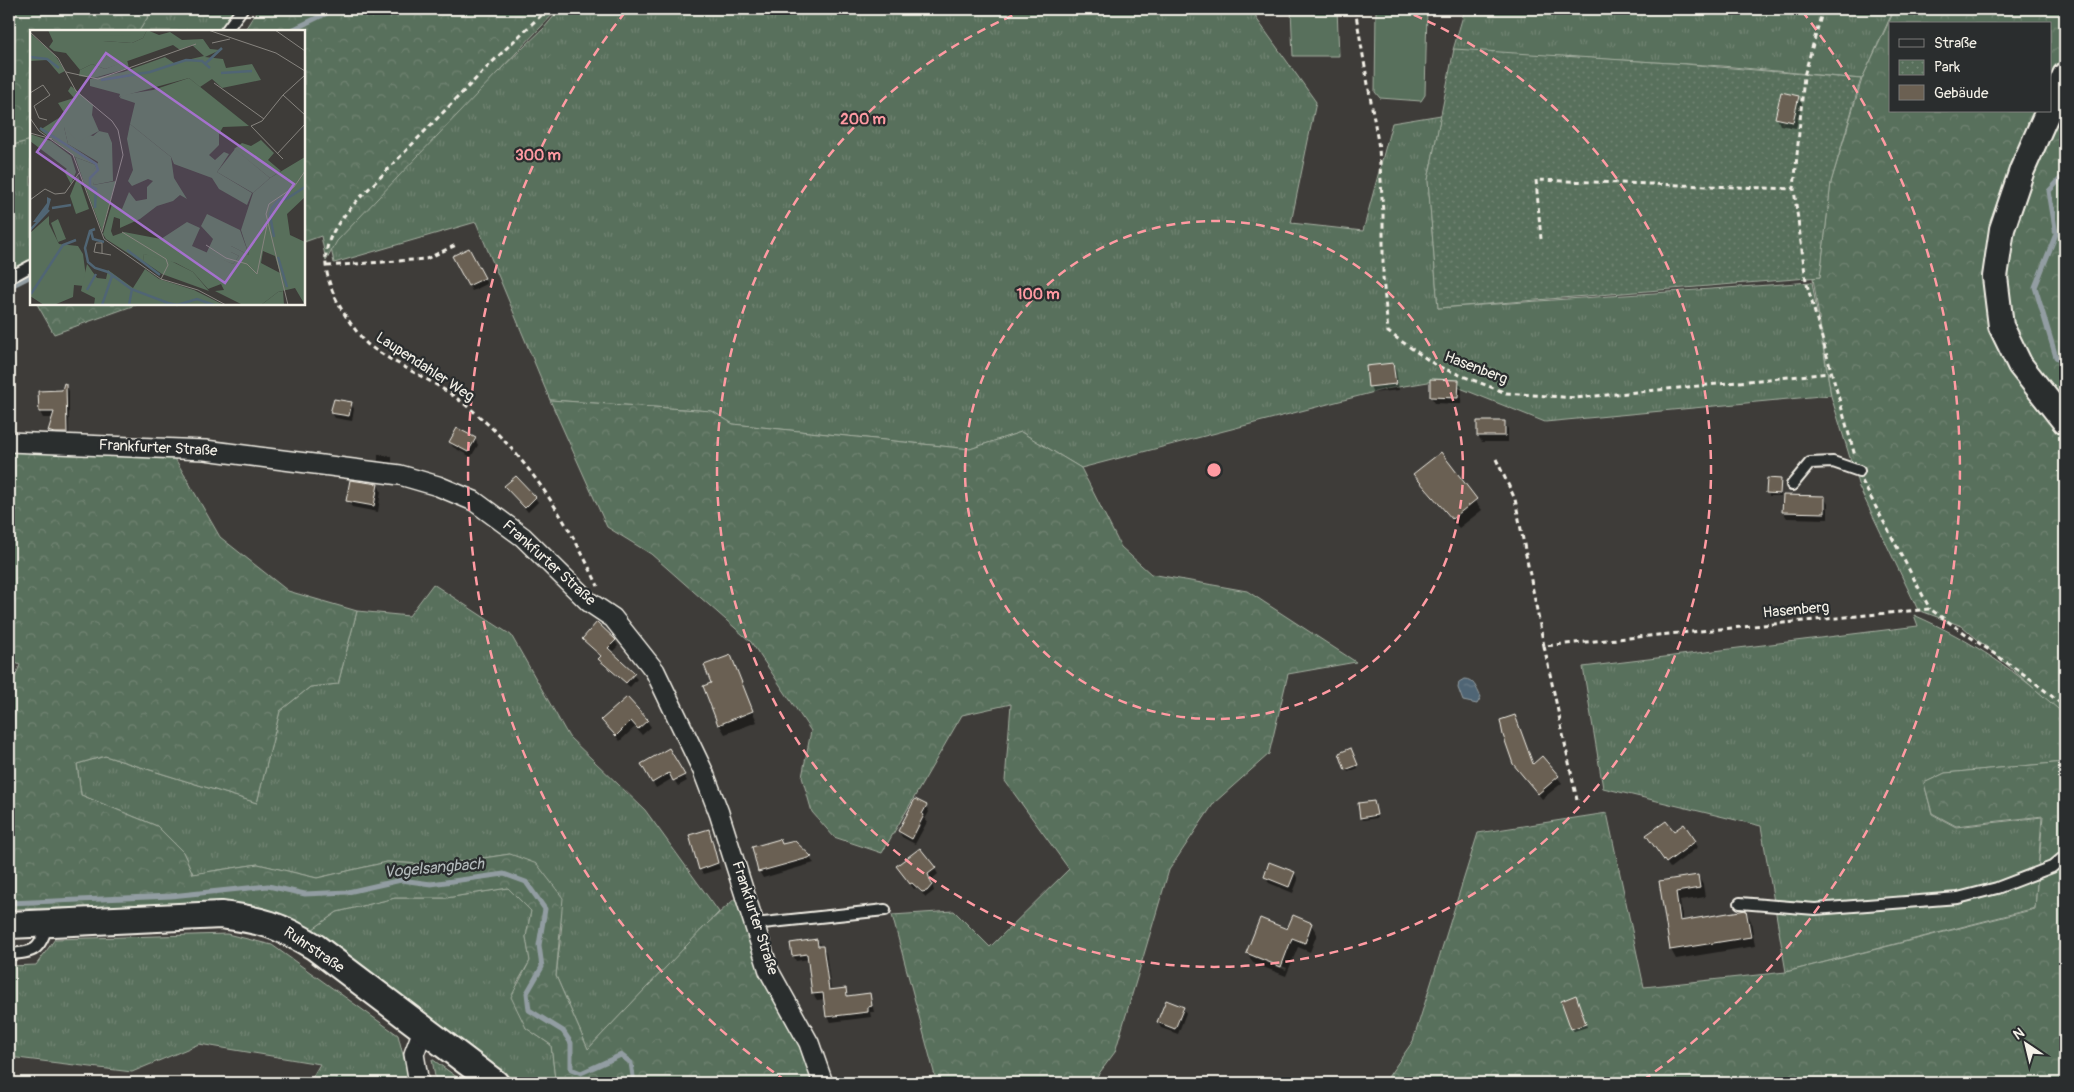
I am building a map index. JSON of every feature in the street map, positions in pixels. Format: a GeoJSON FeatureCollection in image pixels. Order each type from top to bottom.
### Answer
{"type":"FeatureCollection","features":[{"type":"Feature","properties":{"kind":"main road","name":"Ruhrstraße"},"geometry":{"type":"LineString","coordinates":[[9,925],[221,915],[255,919],[286,929],[315,947],[495,1083]]}},
{"type":"Feature","properties":{"kind":"street"},"geometry":{"type":"LineString","coordinates":[[2052,104],[2065,75]]}},
{"type":"Feature","properties":{"kind":"street"},"geometry":{"type":"LineString","coordinates":[[2048,112],[2022,170],[2002,229],[1995,277],[2001,326],[2020,366],[2065,422]]}},
{"type":"Feature","properties":{"kind":"street","name":"Frankfurter Straße"},"geometry":{"type":"LineString","coordinates":[[9,442],[205,450],[400,475],[419,479],[474,501],[500,519],[539,550],[589,602],[613,618],[656,672],[703,771],[730,843],[770,971],[809,1043],[823,1083]]}},
{"type":"Feature","properties":{"kind":"street"},"geometry":{"type":"LineString","coordinates":[[419,1083],[414,1054],[424,1030]]}},
{"type":"Feature","properties":{"kind":"lane"},"geometry":{"type":"LineString","coordinates":[[227,30],[242,9]]}},
{"type":"Feature","properties":{"kind":"lane"},"geometry":{"type":"LineString","coordinates":[[9,278],[30,267]]}},
{"type":"Feature","properties":{"kind":"lane"},"geometry":{"type":"LineString","coordinates":[[1792,485],[1810,463],[1833,462],[1859,470]]}},
{"type":"Feature","properties":{"kind":"lane"},"geometry":{"type":"LineString","coordinates":[[1740,903],[1815,909],[1958,898],[1997,888],[2052,867],[2065,856]]}},
{"type":"Feature","properties":{"kind":"lane"},"geometry":{"type":"LineString","coordinates":[[754,924],[885,910]]}},
{"type":"Feature","properties":{"kind":"lane"},"geometry":{"type":"LineString","coordinates":[[9,954],[29,953],[40,946],[49,922]]}},
{"type":"Feature","properties":{"kind":"path","name":"Laupendahler Weg"},"geometry":{"type":"LineString","coordinates":[[548,9],[438,118],[346,214],[329,242],[327,266],[337,300],[352,325],[368,344],[456,398],[482,419],[522,463],[576,539],[613,618]]}},
{"type":"Feature","properties":{"kind":"path","name":"Hasenberg"},"geometry":{"type":"LineString","coordinates":[[1355,9],[1379,148],[1383,213],[1383,277],[1388,332],[1437,366],[1506,393],[1576,398],[1830,373]]}},
{"type":"Feature","properties":{"kind":"path"},"geometry":{"type":"LineString","coordinates":[[1823,9],[1804,76],[1794,189],[1806,281],[1830,373],[1863,484],[1930,609],[2032,680],[2065,707]]}},
{"type":"Feature","properties":{"kind":"path"},"geometry":{"type":"LineString","coordinates":[[1541,239],[1536,180],[1794,189]]}},
{"type":"Feature","properties":{"kind":"path"},"geometry":{"type":"LineString","coordinates":[[327,266],[426,259],[456,245]]}},
{"type":"Feature","properties":{"kind":"path"},"geometry":{"type":"LineString","coordinates":[[1496,459],[1515,499],[1577,800]]}},
{"type":"Feature","properties":{"kind":"path","name":"Hasenberg"},"geometry":{"type":"LineString","coordinates":[[1544,646],[1930,609]]}},
{"type":"Feature","properties":{"kind":"green space"},"geometry":{"type":"Polygon","coordinates":[[[9,9],[153,9],[140,30],[30,30],[30,140],[9,146],[9,9]]]}},
{"type":"Feature","properties":{"kind":"green space"},"geometry":{"type":"Polygon","coordinates":[[[153,9],[239,9],[224,30],[140,30],[153,9]]]}},
{"type":"Feature","properties":{"kind":"green space"},"geometry":{"type":"Polygon","coordinates":[[[258,9],[558,9],[337,241],[326,261],[321,236],[305,242],[305,30],[245,30],[258,9]]]}},
{"type":"Feature","properties":{"kind":"green space"},"geometry":{"type":"Polygon","coordinates":[[[560,9],[1256,9],[1256,18],[1316,102],[1291,223],[1363,231],[1392,123],[1441,115],[1428,180],[1438,308],[1812,282],[1831,395],[1545,422],[1440,380],[1386,389],[1081,468],[1021,432],[970,449],[733,424],[712,411],[550,400],[476,222],[334,263],[328,233],[544,28],[560,9]]]}},
{"type":"Feature","properties":{"kind":"green space"},"geometry":{"type":"Polygon","coordinates":[[[1291,9],[1337,9],[1339,56],[1293,56],[1291,9]]]}},
{"type":"Feature","properties":{"kind":"green space"},"geometry":{"type":"Polygon","coordinates":[[[1376,9],[1427,9],[1425,95],[1421,101],[1380,98],[1375,92],[1376,9]]]}},
{"type":"Feature","properties":{"kind":"green space"},"geometry":{"type":"Polygon","coordinates":[[[1465,9],[1894,9],[1862,79],[1722,66],[1453,50],[1465,9]]]}},
{"type":"Feature","properties":{"kind":"green space"},"geometry":{"type":"Polygon","coordinates":[[[1895,9],[2065,9],[2065,715],[1962,626],[1918,610],[1859,487],[1831,396],[1813,278],[1820,277],[1831,182],[1862,79],[1895,9]]]}},
{"type":"Feature","properties":{"kind":"green space"},"geometry":{"type":"Polygon","coordinates":[[[1454,49],[1685,64],[1861,79],[1831,182],[1820,277],[1438,308],[1428,180],[1454,49]]]}},
{"type":"Feature","properties":{"kind":"green space"},"geometry":{"type":"Polygon","coordinates":[[[30,140],[30,260],[9,270],[9,146],[30,140]]]}},
{"type":"Feature","properties":{"kind":"green space"},"geometry":{"type":"Polygon","coordinates":[[[38,305],[135,305],[54,334],[38,305]]]}},
{"type":"Feature","properties":{"kind":"green space"},"geometry":{"type":"Polygon","coordinates":[[[550,400],[712,411],[733,424],[970,449],[1021,432],[1081,468],[1121,547],[1151,574],[1247,591],[1356,662],[1288,674],[1269,754],[1214,803],[1169,870],[1115,1052],[1092,1083],[887,1083],[935,1076],[892,915],[954,911],[990,947],[1069,869],[1005,781],[1011,704],[962,715],[882,853],[834,837],[812,812],[802,777],[811,731],[751,642],[651,554],[607,527],[550,400]]]}},
{"type":"Feature","properties":{"kind":"green space"},"geometry":{"type":"Polygon","coordinates":[[[9,446],[173,455],[220,537],[288,591],[357,611],[338,684],[310,687],[280,711],[257,803],[105,756],[77,764],[81,795],[157,826],[183,852],[193,874],[258,864],[317,878],[387,862],[437,865],[510,854],[537,864],[563,898],[556,976],[588,1049],[707,924],[739,895],[815,1083],[552,1083],[555,1079],[551,1045],[526,1028],[511,997],[530,961],[526,937],[531,911],[508,888],[446,898],[395,898],[337,912],[313,929],[275,912],[228,904],[9,909],[9,692],[20,665],[9,660],[9,446]]]}},
{"type":"Feature","properties":{"kind":"green space"},"geometry":{"type":"Polygon","coordinates":[[[433,584],[511,635],[569,737],[645,810],[719,912],[588,1049],[556,976],[562,924],[510,854],[437,865],[387,862],[317,878],[258,864],[193,874],[183,852],[157,826],[81,795],[77,764],[105,756],[257,803],[280,711],[310,687],[338,684],[357,611],[409,616],[433,584]]]}},
{"type":"Feature","properties":{"kind":"green space"},"geometry":{"type":"Polygon","coordinates":[[[1914,615],[1956,636],[1994,659],[2030,685],[2065,715],[2065,762],[1945,773],[1924,783],[1932,814],[1956,827],[2042,817],[2035,908],[1786,972],[1761,826],[1603,788],[1583,667],[1918,626],[1914,615]]]}},
{"type":"Feature","properties":{"kind":"green space"},"geometry":{"type":"Polygon","coordinates":[[[2065,762],[2065,1083],[1384,1083],[1413,1041],[1478,833],[1607,813],[1644,987],[1786,972],[2035,909],[2043,816],[1956,826],[1932,813],[1924,783],[1945,773],[2065,762]]]}},
{"type":"Feature","properties":{"kind":"green space"},"geometry":{"type":"Polygon","coordinates":[[[508,888],[531,911],[526,937],[530,961],[517,983],[526,1028],[551,1045],[555,1079],[552,1083],[518,1083],[313,929],[337,912],[395,898],[446,898],[508,888]]]}},
{"type":"Feature","properties":{"kind":"green space"},"geometry":{"type":"Polygon","coordinates":[[[227,934],[272,945],[398,1035],[410,1083],[309,1083],[320,1064],[199,1044],[132,1072],[9,1057],[9,966],[36,965],[55,939],[227,934]]]}},
{"type":"Feature","properties":{"kind":"green space"},"geometry":{"type":"Polygon","coordinates":[[[432,1059],[465,1083],[436,1083],[432,1059]]]}},
{"type":"Feature","properties":{"kind":"water"},"geometry":{"type":"Polygon","coordinates":[[[1464,679],[1472,682],[1476,687],[1481,697],[1477,704],[1463,701],[1458,688],[1459,682],[1464,679]]]}},
{"type":"Feature","properties":{"kind":"building"},"geometry":{"type":"Polygon","coordinates":[[[1781,92],[1799,96],[1793,122],[1775,118],[1781,92]]]}},
{"type":"Feature","properties":{"kind":"building"},"geometry":{"type":"Polygon","coordinates":[[[469,248],[485,278],[468,286],[452,256],[469,248]]]}},
{"type":"Feature","properties":{"kind":"building"},"geometry":{"type":"Polygon","coordinates":[[[1393,363],[1396,384],[1368,387],[1366,366],[1393,363]]]}},
{"type":"Feature","properties":{"kind":"building"},"geometry":{"type":"Polygon","coordinates":[[[1430,379],[1459,380],[1458,398],[1430,397],[1430,379]]]}},
{"type":"Feature","properties":{"kind":"building"},"geometry":{"type":"Polygon","coordinates":[[[64,383],[66,384],[67,433],[54,433],[48,431],[54,412],[39,412],[38,391],[62,390],[64,383]]]}},
{"type":"Feature","properties":{"kind":"building"},"geometry":{"type":"Polygon","coordinates":[[[334,399],[352,402],[349,416],[330,413],[334,399]]]}},
{"type":"Feature","properties":{"kind":"building"},"geometry":{"type":"Polygon","coordinates":[[[1477,421],[1505,421],[1505,436],[1477,436],[1477,421]]]}},
{"type":"Feature","properties":{"kind":"building"},"geometry":{"type":"Polygon","coordinates":[[[457,428],[476,438],[468,452],[449,442],[457,428]]]}},
{"type":"Feature","properties":{"kind":"building"},"geometry":{"type":"Polygon","coordinates":[[[1441,452],[1477,499],[1452,519],[1413,474],[1441,452]]]}},
{"type":"Feature","properties":{"kind":"building"},"geometry":{"type":"Polygon","coordinates":[[[516,476],[536,497],[525,508],[504,486],[516,476]]]}},
{"type":"Feature","properties":{"kind":"building"},"geometry":{"type":"Polygon","coordinates":[[[1767,478],[1781,479],[1780,494],[1766,493],[1767,478]]]}},
{"type":"Feature","properties":{"kind":"building"},"geometry":{"type":"Polygon","coordinates":[[[350,480],[378,484],[374,506],[346,501],[350,480]]]}},
{"type":"Feature","properties":{"kind":"building"},"geometry":{"type":"Polygon","coordinates":[[[1783,495],[1825,496],[1825,513],[1782,512],[1783,495]]]}},
{"type":"Feature","properties":{"kind":"building"},"geometry":{"type":"Polygon","coordinates":[[[597,622],[616,640],[608,648],[635,673],[626,683],[598,659],[601,656],[582,639],[597,622]]]}},
{"type":"Feature","properties":{"kind":"building"},"geometry":{"type":"Polygon","coordinates":[[[731,655],[753,711],[718,725],[703,686],[711,683],[704,665],[731,655]]]}},
{"type":"Feature","properties":{"kind":"building"},"geometry":{"type":"Polygon","coordinates":[[[627,697],[648,720],[638,729],[631,721],[616,736],[601,720],[627,697]]]}},
{"type":"Feature","properties":{"kind":"building"},"geometry":{"type":"Polygon","coordinates":[[[1515,715],[1533,764],[1542,756],[1559,776],[1538,794],[1513,764],[1503,735],[1500,720],[1515,715]]]}},
{"type":"Feature","properties":{"kind":"building"},"geometry":{"type":"Polygon","coordinates":[[[669,748],[685,775],[673,781],[669,773],[652,783],[641,764],[669,748]]]}},
{"type":"Feature","properties":{"kind":"building"},"geometry":{"type":"Polygon","coordinates":[[[1351,748],[1358,765],[1345,770],[1339,753],[1351,748]]]}},
{"type":"Feature","properties":{"kind":"building"},"geometry":{"type":"Polygon","coordinates":[[[915,799],[927,805],[912,839],[898,831],[915,799]]]}},
{"type":"Feature","properties":{"kind":"building"},"geometry":{"type":"Polygon","coordinates":[[[1374,801],[1377,815],[1360,818],[1358,803],[1374,801]]]}},
{"type":"Feature","properties":{"kind":"building"},"geometry":{"type":"Polygon","coordinates":[[[1666,821],[1674,831],[1684,824],[1696,841],[1666,863],[1646,835],[1666,821]]]}},
{"type":"Feature","properties":{"kind":"building"},"geometry":{"type":"Polygon","coordinates":[[[709,829],[718,863],[699,870],[689,835],[709,829]]]}},
{"type":"Feature","properties":{"kind":"building"},"geometry":{"type":"Polygon","coordinates":[[[780,839],[782,844],[795,841],[812,857],[758,872],[752,847],[780,839]]]}},
{"type":"Feature","properties":{"kind":"building"},"geometry":{"type":"Polygon","coordinates":[[[920,848],[936,868],[928,874],[932,885],[927,891],[922,892],[912,883],[910,884],[896,866],[920,848]]]}},
{"type":"Feature","properties":{"kind":"building"},"geometry":{"type":"Polygon","coordinates":[[[1269,862],[1295,872],[1289,887],[1264,877],[1269,862]]]}},
{"type":"Feature","properties":{"kind":"building"},"geometry":{"type":"Polygon","coordinates":[[[1698,875],[1700,888],[1676,892],[1680,921],[1746,910],[1751,937],[1670,950],[1659,881],[1698,875]]]}},
{"type":"Feature","properties":{"kind":"building"},"geometry":{"type":"Polygon","coordinates":[[[1293,915],[1312,923],[1305,943],[1292,938],[1281,967],[1246,953],[1260,918],[1287,929],[1293,915]]]}},
{"type":"Feature","properties":{"kind":"building"},"geometry":{"type":"Polygon","coordinates":[[[817,939],[818,946],[823,946],[829,990],[846,988],[847,996],[870,993],[872,1006],[868,1007],[868,1012],[826,1017],[823,993],[812,994],[807,954],[792,956],[790,943],[817,939]]]}},
{"type":"Feature","properties":{"kind":"building"},"geometry":{"type":"Polygon","coordinates":[[[1576,995],[1586,1024],[1571,1029],[1561,1001],[1576,995]]]}},
{"type":"Feature","properties":{"kind":"building"},"geometry":{"type":"Polygon","coordinates":[[[1166,1000],[1184,1007],[1175,1029],[1157,1022],[1166,1000]]]}},
{"type":"Feature","properties":{"kind":"waterway"},"geometry":{"type":"LineString","coordinates":[[292,30],[335,9]]}},
{"type":"Feature","properties":{"kind":"waterway"},"geometry":{"type":"LineString","coordinates":[[2065,174],[2049,191],[2056,234],[2035,287],[2056,357],[2065,364]]}},
{"type":"Feature","properties":{"kind":"waterway"},"geometry":{"type":"LineString","coordinates":[[9,287],[30,276]]}},
{"type":"Feature","properties":{"kind":"waterway","name":"Vogelsangbach"},"geometry":{"type":"LineString","coordinates":[[9,903],[171,896],[268,886],[305,894],[348,892],[401,880],[431,884],[504,874],[526,882],[545,909],[539,945],[542,967],[527,993],[529,1010],[563,1031],[571,1043],[571,1069],[581,1073],[621,1055],[631,1063],[634,1083]]}}]}
